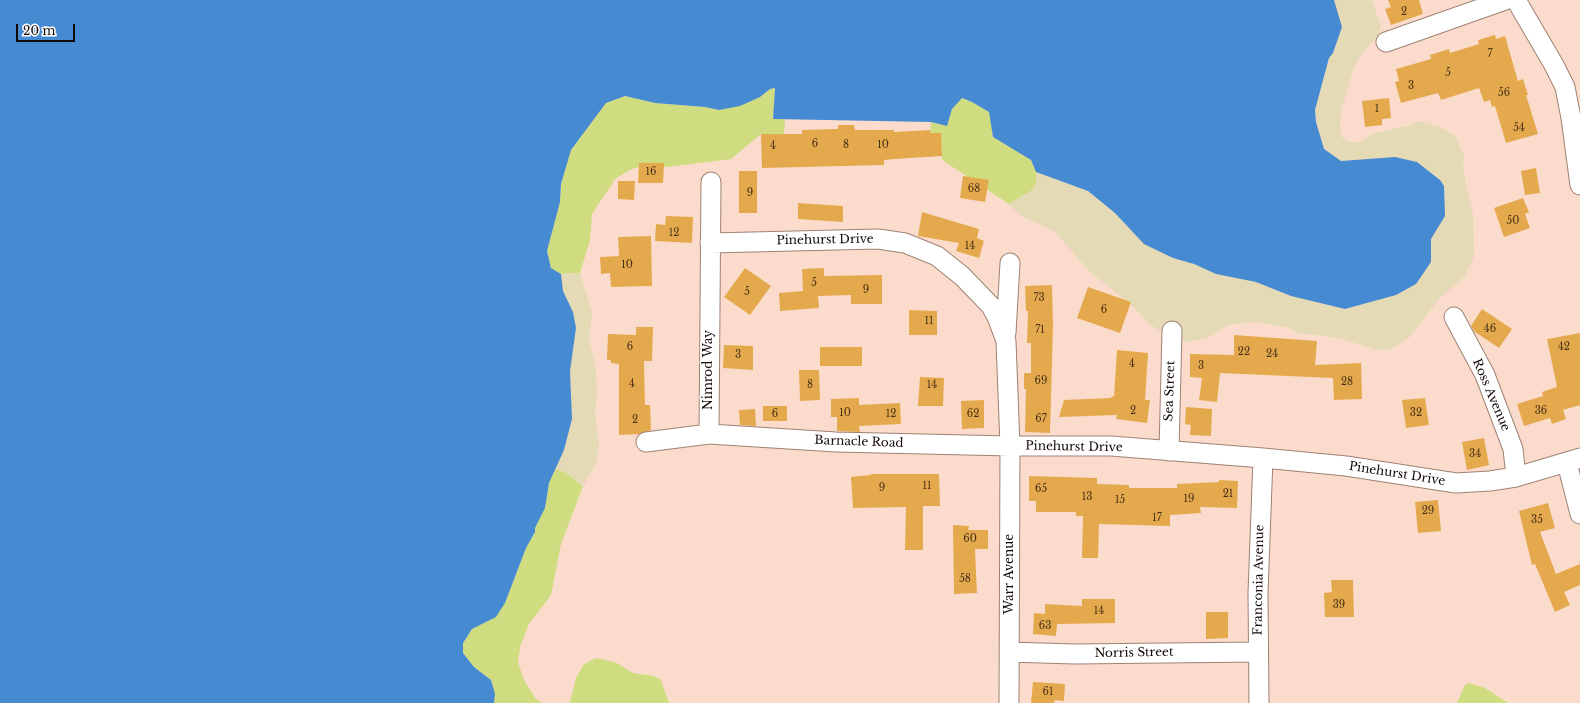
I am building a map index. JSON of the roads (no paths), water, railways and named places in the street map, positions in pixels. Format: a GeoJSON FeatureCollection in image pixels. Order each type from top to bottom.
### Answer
{"type":"FeatureCollection","features":[{"type":"Feature","properties":{"kind":"street"},"geometry":{"type":"LineString","coordinates":[[1386,42],[1505,0]]}},
{"type":"Feature","properties":{"kind":"street"},"geometry":{"type":"LineString","coordinates":[[1516,0],[1554,65],[1565,87],[1571,118],[1580,185]]}},
{"type":"Feature","properties":{"kind":"street","name":"Nimrod Way"},"geometry":{"type":"LineString","coordinates":[[709,434],[710,182]]}},
{"type":"Feature","properties":{"kind":"street","name":"Pinehurst Drive"},"geometry":{"type":"LineString","coordinates":[[710,243],[878,239],[905,243],[937,256],[962,276],[991,306],[998,317],[1006,341],[1010,446],[1111,446],[1263,458],[1346,466],[1444,482],[1479,482],[1516,477],[1573,460]]}},
{"type":"Feature","properties":{"kind":"street"},"geometry":{"type":"LineString","coordinates":[[1006,341],[1010,263]]}},
{"type":"Feature","properties":{"kind":"street","name":"Ross Avenue"},"geometry":{"type":"LineString","coordinates":[[1454,316],[1485,375],[1513,449],[1516,477]]}},
{"type":"Feature","properties":{"kind":"street","name":"Sea Street"},"geometry":{"type":"LineString","coordinates":[[1168,451],[1172,331]]}},
{"type":"Feature","properties":{"kind":"street"},"geometry":{"type":"LineString","coordinates":[[646,442],[709,434]]}},
{"type":"Feature","properties":{"kind":"street","name":"Barnacle Road"},"geometry":{"type":"LineString","coordinates":[[709,434],[836,442],[1010,446]]}},
{"type":"Feature","properties":{"kind":"street","name":"Warr Avenue"},"geometry":{"type":"LineString","coordinates":[[1009,703],[1010,446]]}},
{"type":"Feature","properties":{"kind":"street","name":"Franconia Avenue"},"geometry":{"type":"LineString","coordinates":[[1259,703],[1258,593],[1263,458]]}},
{"type":"Feature","properties":{"kind":"street"},"geometry":{"type":"LineString","coordinates":[[1573,460],[1580,514]]}},
{"type":"Feature","properties":{"kind":"street","name":"Norris Street"},"geometry":{"type":"LineString","coordinates":[[1009,652],[1125,654],[1258,652]]}},
{"type":"Feature","properties":{"kind":"water"},"geometry":{"type":"Polygon","coordinates":[[[0,0],[1334,0],[1342,27],[1333,53],[1329,58],[1315,110],[1316,122],[1324,149],[1341,161],[1395,157],[1417,162],[1440,180],[1444,186],[1445,216],[1431,239],[1431,262],[1416,284],[1396,295],[1345,309],[1291,296],[1256,282],[1216,274],[1194,264],[1173,258],[1144,244],[1115,213],[1088,191],[1036,172],[1031,160],[993,137],[989,112],[962,98],[952,109],[947,126],[931,122],[773,119],[775,88],[770,89],[760,97],[740,106],[719,110],[705,107],[655,103],[625,96],[606,103],[571,150],[561,184],[560,202],[547,251],[551,268],[561,274],[563,291],[573,312],[576,328],[570,371],[572,419],[564,450],[549,483],[545,508],[535,528],[535,532],[526,548],[505,603],[496,617],[472,629],[463,643],[463,653],[474,667],[491,680],[495,694],[494,703],[0,703],[0,0]]]}}]}
